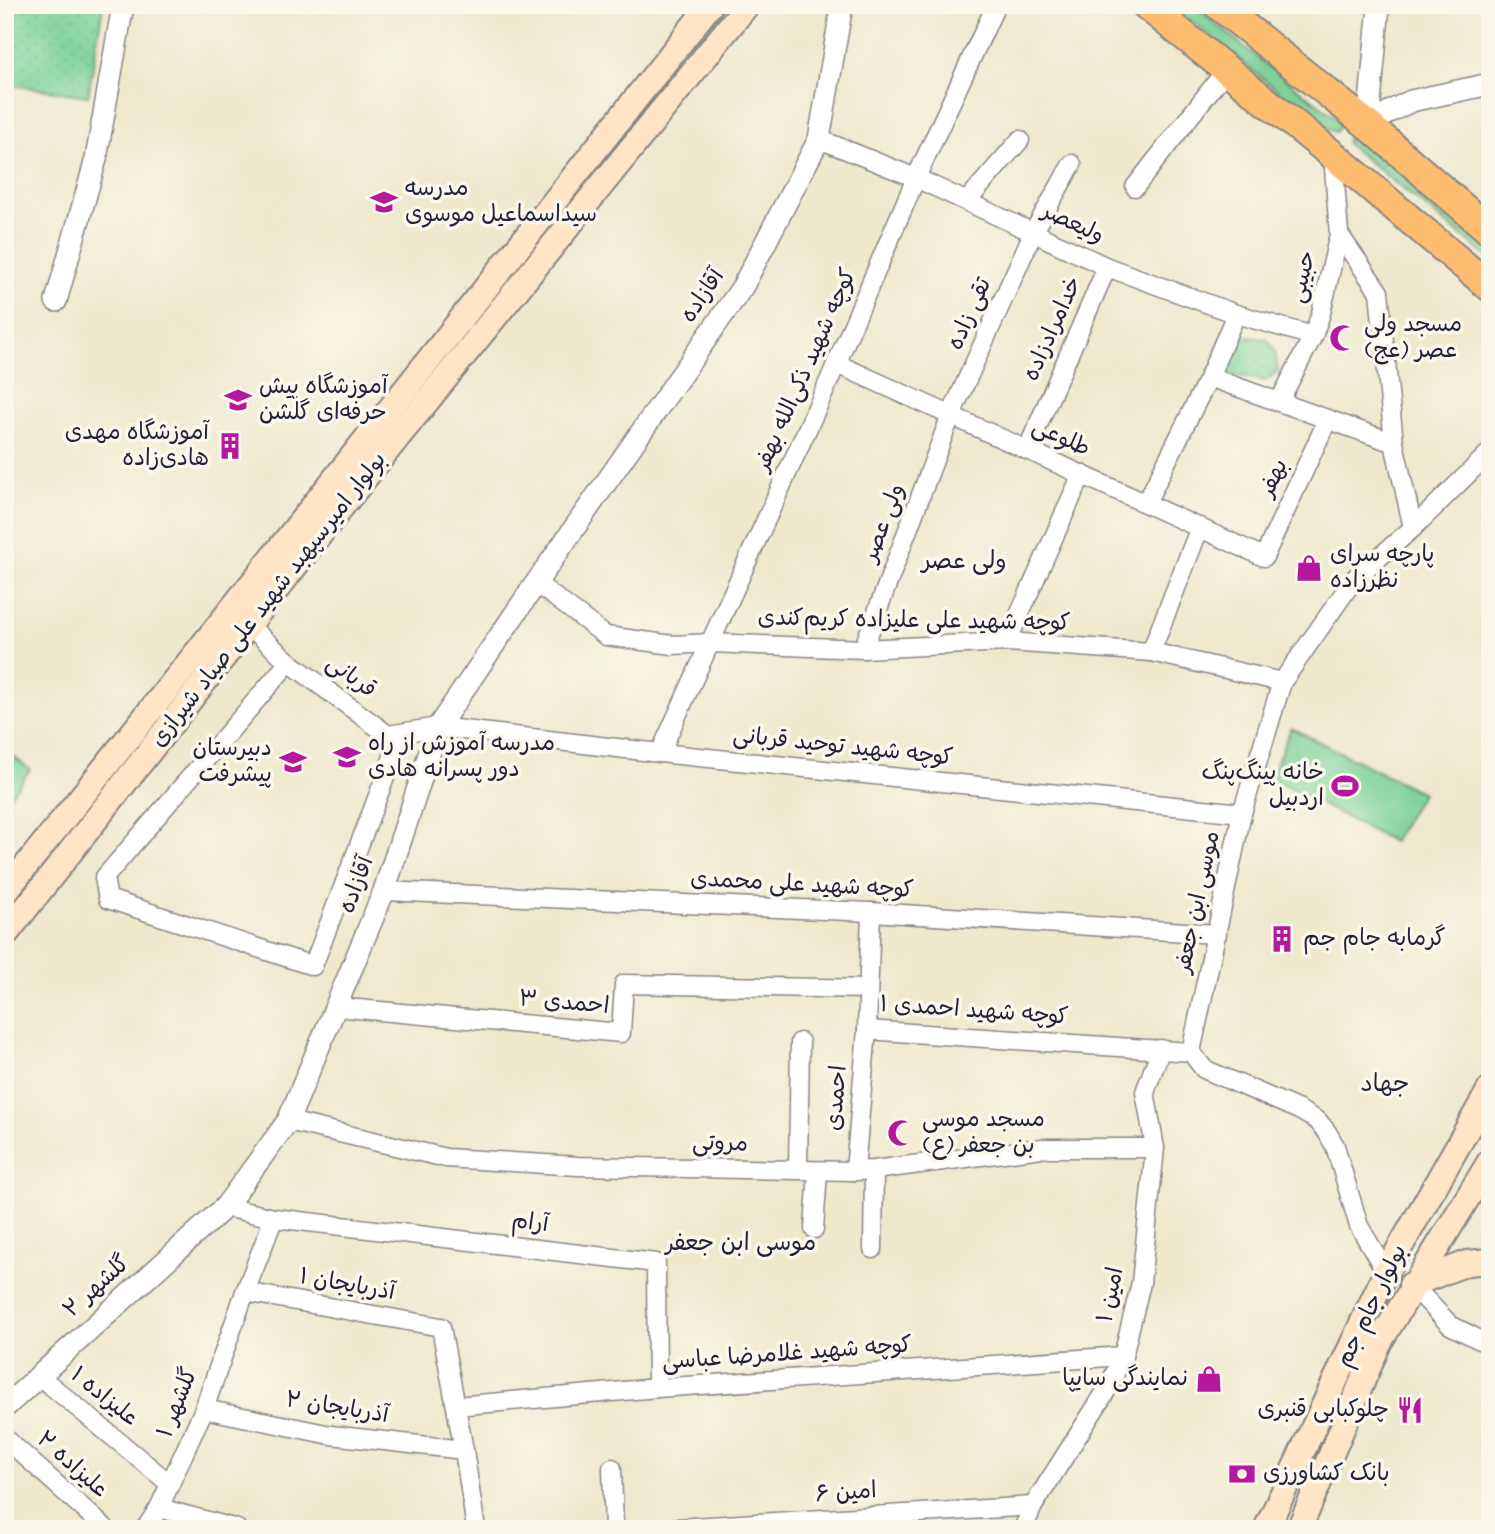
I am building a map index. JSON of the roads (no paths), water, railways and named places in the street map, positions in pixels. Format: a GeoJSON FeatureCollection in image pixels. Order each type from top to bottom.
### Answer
{"type":"FeatureCollection","features":[{"type":"Feature","properties":{"kind":"main road","name":"بولوار امیرسپهبد شهید علی صیاد شیرازی"},"geometry":{"type":"LineString","coordinates":[[5,935],[239,618],[710,5]]}},
{"type":"Feature","properties":{"kind":"main road","name":"بولوار امیرسپهبد شهید علی صیاد شیرازی"},"geometry":{"type":"LineString","coordinates":[[5,892],[239,618],[334,516],[747,5]]}},
{"type":"Feature","properties":{"kind":"main road"},"geometry":{"type":"LineString","coordinates":[[1146,5],[1333,155],[1490,287]]}},
{"type":"Feature","properties":{"kind":"main road"},"geometry":{"type":"LineString","coordinates":[[1218,5],[1368,125],[1490,231]]}},
{"type":"Feature","properties":{"kind":"main road","name":"بولوار جام جم"},"geometry":{"type":"LineString","coordinates":[[1266,1529],[1386,1272],[1480,1128],[1490,1090]]}},
{"type":"Feature","properties":{"kind":"main road","name":"بولوار جام جم"},"geometry":{"type":"LineString","coordinates":[[1301,1525],[1379,1343],[1490,1161]]}},
{"type":"Feature","properties":{"kind":"main road"},"geometry":{"type":"LineString","coordinates":[[1386,1272],[1413,1286],[1467,1263],[1490,1261]]}},
{"type":"Feature","properties":{"kind":"main road"},"geometry":{"type":"LineString","coordinates":[[1276,1505],[1301,1525]]}},
{"type":"Feature","properties":{"kind":"street"},"geometry":{"type":"LineString","coordinates":[[56,301],[96,159],[123,5]]}},
{"type":"Feature","properties":{"kind":"street","name":"آقازاده"},"geometry":{"type":"LineString","coordinates":[[225,1207],[288,1121],[384,891],[439,727],[743,286],[819,139],[842,5]]}},
{"type":"Feature","properties":{"kind":"street","name":"کوچه شهید ذکی‌الله بهفر"},"geometry":{"type":"LineString","coordinates":[[660,753],[996,5]]}},
{"type":"Feature","properties":{"kind":"street"},"geometry":{"type":"LineString","coordinates":[[1368,125],[1380,5]]}},
{"type":"Feature","properties":{"kind":"street"},"geometry":{"type":"LineString","coordinates":[[1135,187],[1226,70]]}},
{"type":"Feature","properties":{"kind":"street"},"geometry":{"type":"LineString","coordinates":[[1368,125],[1411,101],[1490,84]]}},
{"type":"Feature","properties":{"kind":"street","name":"ولیعصر"},"geometry":{"type":"LineString","coordinates":[[819,139],[916,178],[1107,267],[1236,314],[1313,336]]}},
{"type":"Feature","properties":{"kind":"street"},"geometry":{"type":"LineString","coordinates":[[967,201],[1020,140]]}},
{"type":"Feature","properties":{"kind":"street","name":"حبیبی"},"geometry":{"type":"LineString","coordinates":[[1279,402],[1313,336],[1339,234],[1333,155]]}},
{"type":"Feature","properties":{"kind":"street","name":"تقی زاده"},"geometry":{"type":"LineString","coordinates":[[951,415],[1033,233],[1072,164]]}},
{"type":"Feature","properties":{"kind":"street"},"geometry":{"type":"LineString","coordinates":[[1339,234],[1379,292],[1394,443],[1413,528]]}},
{"type":"Feature","properties":{"kind":"street","name":"خدامرادزاده"},"geometry":{"type":"LineString","coordinates":[[1027,450],[1107,267]]}},
{"type":"Feature","properties":{"kind":"street"},"geometry":{"type":"LineString","coordinates":[[1146,503],[1209,377],[1236,314]]}},
{"type":"Feature","properties":{"kind":"street","name":"طلوعی"},"geometry":{"type":"LineString","coordinates":[[837,363],[1264,557]]}},
{"type":"Feature","properties":{"kind":"street"},"geometry":{"type":"LineString","coordinates":[[1209,377],[1394,443]]}},
{"type":"Feature","properties":{"kind":"street","name":"ولی عصر"},"geometry":{"type":"LineString","coordinates":[[863,649],[951,415]]}},
{"type":"Feature","properties":{"kind":"street","name":"بهفر"},"geometry":{"type":"LineString","coordinates":[[1264,557],[1328,419]]}},
{"type":"Feature","properties":{"kind":"street","name":"موسی ابن جعفر"},"geometry":{"type":"LineString","coordinates":[[1191,1052],[1242,813],[1282,682],[1354,579],[1413,528],[1490,452]]}},
{"type":"Feature","properties":{"kind":"street"},"geometry":{"type":"LineString","coordinates":[[1007,642],[1082,474]]}},
{"type":"Feature","properties":{"kind":"street"},"geometry":{"type":"LineString","coordinates":[[1151,652],[1200,527]]}},
{"type":"Feature","properties":{"kind":"street"},"geometry":{"type":"LineString","coordinates":[[536,583],[606,636],[673,645],[710,643]]}},
{"type":"Feature","properties":{"kind":"street","name":"قربانی"},"geometry":{"type":"LineString","coordinates":[[239,618],[289,662],[388,735],[439,727]]}},
{"type":"Feature","properties":{"kind":"street","name":"کوچه شهید علی علیزاده کریم‌کندی"},"geometry":{"type":"LineString","coordinates":[[710,643],[863,649],[1007,642],[1151,652],[1282,682]]}},
{"type":"Feature","properties":{"kind":"street"},"geometry":{"type":"LineString","coordinates":[[289,662],[104,878],[108,899],[313,966],[402,733]]}},
{"type":"Feature","properties":{"kind":"street","name":"کوچه شهید توحید قربانی"},"geometry":{"type":"LineString","coordinates":[[439,727],[660,753],[1242,813]]}},
{"type":"Feature","properties":{"kind":"street","name":"کوچه شهید علی محمدی"},"geometry":{"type":"LineString","coordinates":[[384,891],[871,912],[1217,934]]}},
{"type":"Feature","properties":{"kind":"street","name":"کوچه شهید احمدی ۱"},"geometry":{"type":"LineString","coordinates":[[871,912],[867,1030],[1191,1052]]}},
{"type":"Feature","properties":{"kind":"street","name":"احمدی ۳"},"geometry":{"type":"LineString","coordinates":[[336,1007],[621,1033],[624,984],[868,989]]}},
{"type":"Feature","properties":{"kind":"street","name":"احمدی"},"geometry":{"type":"LineString","coordinates":[[855,1171],[867,1030]]}},
{"type":"Feature","properties":{"kind":"street"},"geometry":{"type":"LineString","coordinates":[[798,1169],[800,1042]]}},
{"type":"Feature","properties":{"kind":"street","name":"امین ۱"},"geometry":{"type":"LineString","coordinates":[[1023,1529],[1033,1506],[1108,1388],[1123,1356],[1141,1283],[1155,1148],[1145,1092],[1161,1049]]}},
{"type":"Feature","properties":{"kind":"street"},"geometry":{"type":"LineString","coordinates":[[1191,1052],[1204,1069],[1300,1110],[1318,1121],[1335,1146],[1359,1226],[1386,1272]]}},
{"type":"Feature","properties":{"kind":"street","name":"مروتی"},"geometry":{"type":"LineString","coordinates":[[288,1121],[446,1158],[578,1167],[855,1171],[1042,1148],[1155,1148]]}},
{"type":"Feature","properties":{"kind":"street"},"geometry":{"type":"LineString","coordinates":[[873,1249],[874,1170]]}},
{"type":"Feature","properties":{"kind":"street"},"geometry":{"type":"LineString","coordinates":[[814,1229],[818,1171]]}},
{"type":"Feature","properties":{"kind":"street"},"geometry":{"type":"LineString","coordinates":[[225,1207],[274,1218]]}},
{"type":"Feature","properties":{"kind":"street","name":"گلشهر ۲"},"geometry":{"type":"LineString","coordinates":[[5,1407],[225,1207]]}},
{"type":"Feature","properties":{"kind":"street","name":"گلشهر ۱"},"geometry":{"type":"LineString","coordinates":[[145,1529],[159,1508],[204,1409],[274,1218]]}},
{"type":"Feature","properties":{"kind":"street","name":"آرام"},"geometry":{"type":"LineString","coordinates":[[274,1218],[656,1263],[657,1388]]}},
{"type":"Feature","properties":{"kind":"street"},"geometry":{"type":"LineString","coordinates":[[1413,1286],[1450,1325],[1489,1344]]}},
{"type":"Feature","properties":{"kind":"street","name":"آذربایجان ۱"},"geometry":{"type":"LineString","coordinates":[[245,1292],[441,1326],[456,1406]]}},
{"type":"Feature","properties":{"kind":"street","name":"کوچه شهید غلامرضا عباسی"},"geometry":{"type":"LineString","coordinates":[[456,1406],[657,1388],[1123,1356]]}},
{"type":"Feature","properties":{"kind":"street","name":"علیزاده ۱"},"geometry":{"type":"LineString","coordinates":[[38,1375],[170,1484]]}},
{"type":"Feature","properties":{"kind":"street"},"geometry":{"type":"LineString","coordinates":[[456,1406],[475,1529]]}},
{"type":"Feature","properties":{"kind":"street","name":"آذربایجان ۲"},"geometry":{"type":"LineString","coordinates":[[204,1409],[331,1435],[464,1450]]}},
{"type":"Feature","properties":{"kind":"street","name":"علیزاده ۲"},"geometry":{"type":"LineString","coordinates":[[5,1438],[106,1529]]}},
{"type":"Feature","properties":{"kind":"street"},"geometry":{"type":"LineString","coordinates":[[612,1468],[614,1529]]}},
{"type":"Feature","properties":{"kind":"street","name":"امین ۶"},"geometry":{"type":"LineString","coordinates":[[661,1529],[1033,1506]]}},
{"type":"Feature","properties":{"kind":"street"},"geometry":{"type":"LineString","coordinates":[[159,1508],[236,1529]]}},
{"type":"Feature","properties":{"kind":"place","name":"مدرسه سیداسماعیل موسوی"},"geometry":{"type":"Point","coordinates":[384,202]}},
{"type":"Feature","properties":{"kind":"place","name":"مسجد ولی عصر (عج)"},"geometry":{"type":"Point","coordinates":[1343,338]}},
{"type":"Feature","properties":{"kind":"place","name":"آموزشگاه پیش حرفه‌ای گلشن"},"geometry":{"type":"Point","coordinates":[238,400]}},
{"type":"Feature","properties":{"kind":"place","name":"آموزشگاه مهدی هادی‌زاده"},"geometry":{"type":"Point","coordinates":[230,446]}},
{"type":"Feature","properties":{"kind":"place","name":"پارچه‌ سرای نظرزاده"},"geometry":{"type":"Point","coordinates":[1309,568]}},
{"type":"Feature","properties":{"kind":"place","name":"مدرسه آموزش از راه دور پسرانه هادی"},"geometry":{"type":"Point","coordinates":[347,757]}},
{"type":"Feature","properties":{"kind":"place","name":"دبیرستان پیشرفت"},"geometry":{"type":"Point","coordinates":[293,762]}},
{"type":"Feature","properties":{"kind":"place","name":"خانه پینگ‌پنگ اردبیل"},"geometry":{"type":"Point","coordinates":[1345,786]}},
{"type":"Feature","properties":{"kind":"place","name":"گرمابه جام جم"},"geometry":{"type":"Point","coordinates":[1282,939]}},
{"type":"Feature","properties":{"kind":"place","name":"مسجد موسی بن جعفر (ع)"},"geometry":{"type":"Point","coordinates":[901,1133]}},
{"type":"Feature","properties":{"kind":"place","name":"نمایندگی سایپا"},"geometry":{"type":"Point","coordinates":[1209,1379]}},
{"type":"Feature","properties":{"kind":"place","name":"چلوکبابی قنبری"},"geometry":{"type":"Point","coordinates":[1410,1410]}},
{"type":"Feature","properties":{"kind":"place","name":"بانک کشاورزی"},"geometry":{"type":"Point","coordinates":[1242,1474]}},
{"type":"Feature","properties":{"kind":"district","name":"ولی عصر"},"geometry":{"type":"Point","coordinates":[964,561]}},
{"type":"Feature","properties":{"kind":"district","name":"جهاد"},"geometry":{"type":"Point","coordinates":[1385,1084]}},
{"type":"Feature","properties":{"kind":"district","name":"موسی ابن جعفر"},"geometry":{"type":"Point","coordinates":[741,1243]}}]}
